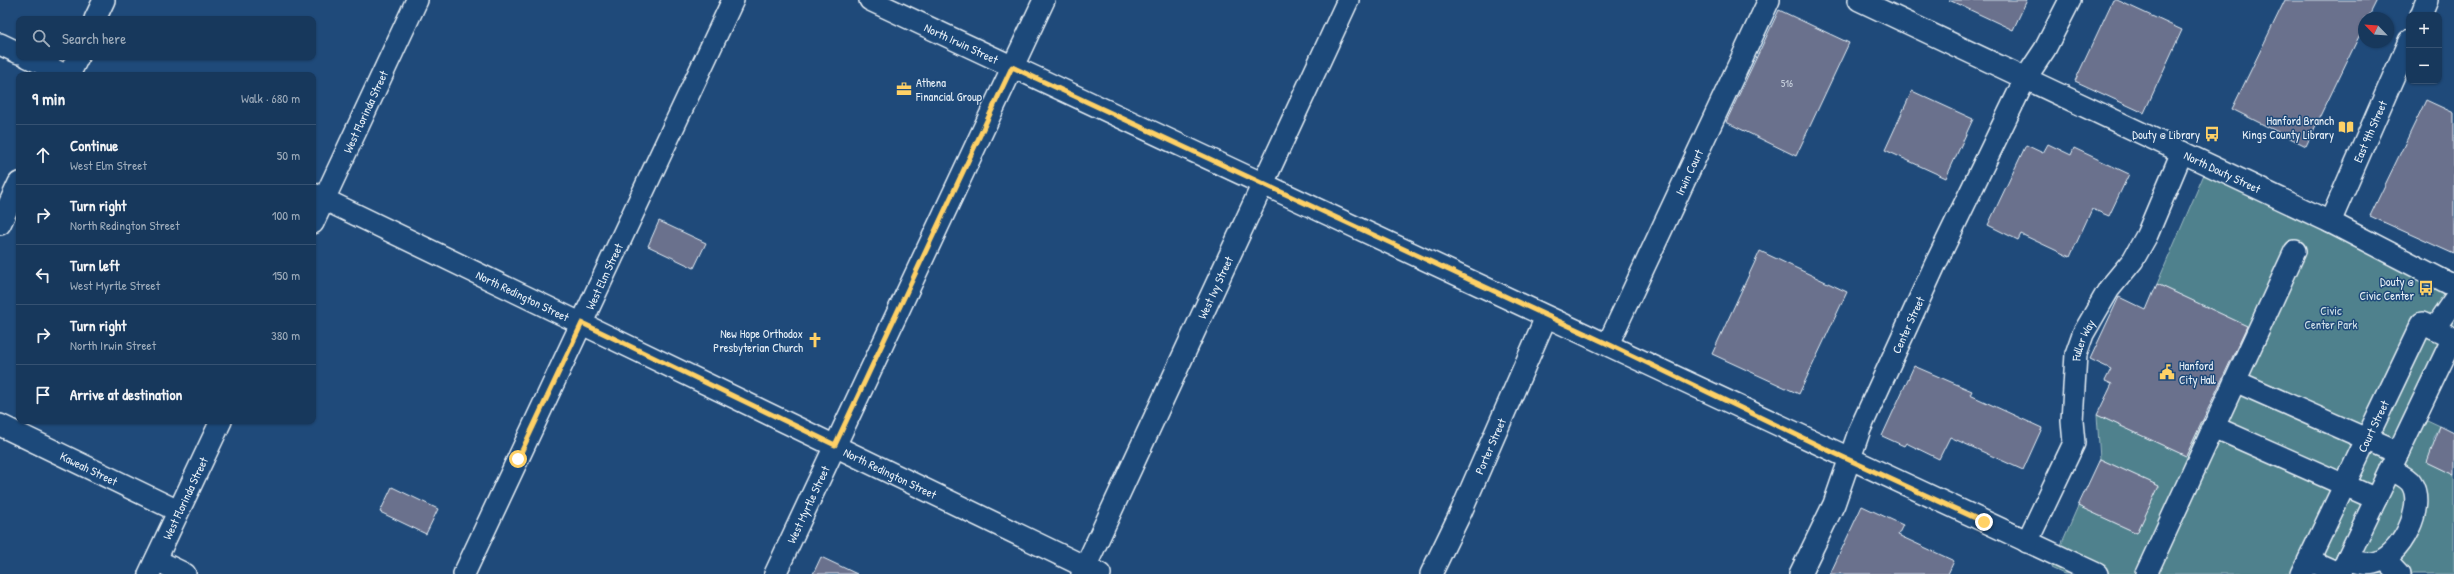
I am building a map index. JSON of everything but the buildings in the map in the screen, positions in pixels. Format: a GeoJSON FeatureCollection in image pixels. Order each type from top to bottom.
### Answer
{"type":"FeatureCollection","features":[{"type":"Feature","properties":{"kind":"street"},"geometry":{"type":"LineString","coordinates":[[96,16],[104,0]]}},
{"type":"Feature","properties":{"kind":"street","name":"West Florinda Street"},"geometry":{"type":"LineString","coordinates":[[316,207],[318,197],[417,0]]}},
{"type":"Feature","properties":{"kind":"street","name":"West Elm Street"},"geometry":{"type":"LineString","coordinates":[[464,574],[733,0]]}},
{"type":"Feature","properties":{"kind":"street","name":"North Irwin Street"},"geometry":{"type":"LineString","coordinates":[[870,0],[1608,344],[1850,460],[2097,574]]}},
{"type":"Feature","properties":{"kind":"street","name":"West Myrtle Street"},"geometry":{"type":"LineString","coordinates":[[775,574],[1044,0]]}},
{"type":"Feature","properties":{"kind":"street","name":"West Ivy Street"},"geometry":{"type":"LineString","coordinates":[[1089,572],[1263,184],[1348,0]]}},
{"type":"Feature","properties":{"kind":"street","name":"Irwin Court"},"geometry":{"type":"LineString","coordinates":[[1608,344],[1769,0]]}},
{"type":"Feature","properties":{"kind":"street","name":"North Douty Street"},"geometry":{"type":"LineString","coordinates":[[1859,0],[2330,222],[2454,286]]}},
{"type":"Feature","properties":{"kind":"street","name":"Center Street"},"geometry":{"type":"LineString","coordinates":[[1800,574],[1834,504],[1860,429],[1932,272],[2026,80],[2046,49],[2070,0]]}},
{"type":"Feature","properties":{"kind":"street"},"geometry":{"type":"LineString","coordinates":[[2422,12],[2427,0]]}},
{"type":"Feature","properties":{"kind":"street"},"geometry":{"type":"LineString","coordinates":[[0,44],[16,52]]}},
{"type":"Feature","properties":{"kind":"street","name":"East 9th Street"},"geometry":{"type":"LineString","coordinates":[[2330,222],[2406,48]]}},
{"type":"Feature","properties":{"kind":"street"},"geometry":{"type":"LineString","coordinates":[[34,60],[59,72]]}},
{"type":"Feature","properties":{"kind":"street"},"geometry":{"type":"LineString","coordinates":[[70,72],[76,60]]}},
{"type":"Feature","properties":{"kind":"street","name":"Fuller Way"},"geometry":{"type":"LineString","coordinates":[[2027,542],[2074,442],[2072,421],[2076,354],[2082,334],[2108,289],[2133,260],[2182,152]]}},
{"type":"Feature","properties":{"kind":"street"},"geometry":{"type":"LineString","coordinates":[[0,224],[16,189]]}},
{"type":"Feature","properties":{"kind":"street","name":"North Redington Street"},"geometry":{"type":"LineString","coordinates":[[318,197],[835,445],[1089,572]]}},
{"type":"Feature","properties":{"kind":"street"},"geometry":{"type":"LineString","coordinates":[[2146,574],[2295,250]]}},
{"type":"Feature","properties":{"kind":"street"},"geometry":{"type":"LineString","coordinates":[[2342,569],[2453,338],[2434,329],[2454,300]]}},
{"type":"Feature","properties":{"kind":"street","name":"Porter Street"},"geometry":{"type":"LineString","coordinates":[[1431,574],[1461,512],[1546,316]]}},
{"type":"Feature","properties":{"kind":"street","name":"Court Street"},"geometry":{"type":"LineString","coordinates":[[2305,567],[2422,323],[2434,329]]}},
{"type":"Feature","properties":{"kind":"street"},"geometry":{"type":"LineString","coordinates":[[2235,381],[2366,439],[2394,461],[2411,483],[2415,497],[2414,512],[2404,539],[2385,559],[2374,564],[2361,563],[2342,569],[2305,567]]}},
{"type":"Feature","properties":{"kind":"street"},"geometry":{"type":"LineString","coordinates":[[2387,396],[2419,409]]}},
{"type":"Feature","properties":{"kind":"street","name":"West Florinda Street"},"geometry":{"type":"LineString","coordinates":[[152,567],[219,424]]}},
{"type":"Feature","properties":{"kind":"street","name":"Kaweah Street"},"geometry":{"type":"LineString","coordinates":[[0,425],[178,511]]}},
{"type":"Feature","properties":{"kind":"street"},"geometry":{"type":"LineString","coordinates":[[2214,427],[2376,499]]}},
{"type":"Feature","properties":{"kind":"street"},"geometry":{"type":"LineString","coordinates":[[2385,559],[2399,574]]}},
{"type":"Feature","properties":{"kind":"street"},"geometry":{"type":"LineString","coordinates":[[152,567],[185,574]]}},
{"type":"Feature","properties":{"kind":"green space","name":"Civic Center Park"},"geometry":{"type":"Polygon","coordinates":[[[2208,165],[2454,286],[2454,358],[2425,419],[2440,426],[2433,440],[2436,441],[2430,454],[2429,463],[2454,475],[2454,574],[2064,574],[2051,568],[2078,506],[2137,533],[2159,486],[2100,459],[2097,415],[2186,456],[2203,419],[2209,422],[2239,356],[2234,354],[2247,326],[2157,284],[2208,165]]]}},
{"type":"Feature","properties":{"kind":"place","name":"Athena Financial Group"},"geometry":{"type":"Point","coordinates":[904,89]}},
{"type":"Feature","properties":{"kind":"place","name":"Hanford Branch Kings County Library"},"geometry":{"type":"Point","coordinates":[2346,127]}},
{"type":"Feature","properties":{"kind":"place","name":"Douty @ Library"},"geometry":{"type":"Point","coordinates":[2212,134]}},
{"type":"Feature","properties":{"kind":"place","name":"Douty @ Civic Center"},"geometry":{"type":"Point","coordinates":[2426,288]}},
{"type":"Feature","properties":{"kind":"place","name":"New Hope Orthodox Presbyterian Church"},"geometry":{"type":"Point","coordinates":[815,340]}},
{"type":"Feature","properties":{"kind":"place","name":"Hanford City Hall"},"geometry":{"type":"Point","coordinates":[2167,372]}},
{"type":"Feature","properties":{"kind":"route"},"geometry":{"type":"LineString","coordinates":[[518,459],[582,323],[835,445],[1012,67],[1750,410],[1832,452],[1984,522]]}}]}
